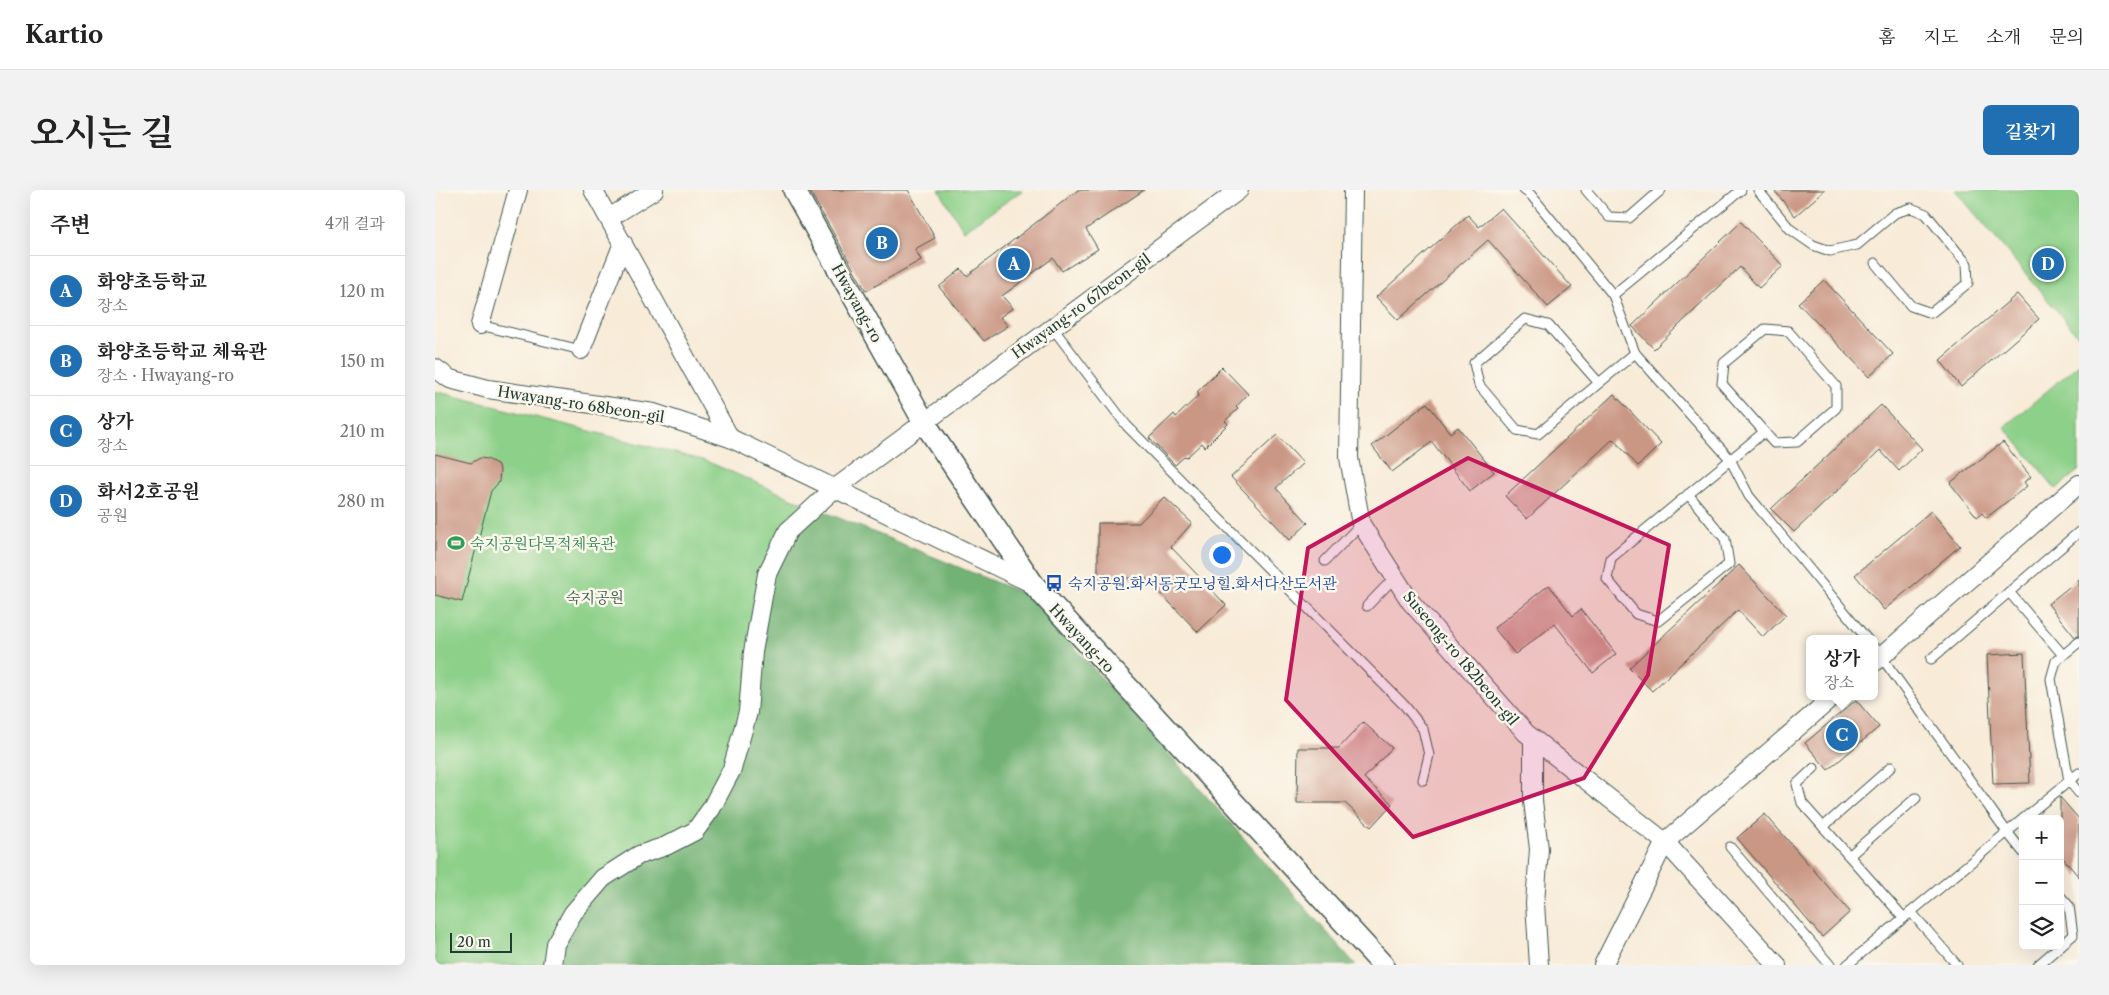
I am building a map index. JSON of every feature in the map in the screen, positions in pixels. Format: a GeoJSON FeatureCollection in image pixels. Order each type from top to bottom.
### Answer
{"type":"FeatureCollection","features":[{"type":"Feature","properties":{"kind":"street"},"geometry":{"type":"LineString","coordinates":[[480,324],[518,190]]}},
{"type":"Feature","properties":{"kind":"street"},"geometry":{"type":"LineString","coordinates":[[593,190],[730,438]]}},
{"type":"Feature","properties":{"kind":"street"},"geometry":{"type":"LineString","coordinates":[[609,218],[654,190]]}},
{"type":"Feature","properties":{"kind":"street","name":"Hwayang-ro"},"geometry":{"type":"LineString","coordinates":[[794,190],[924,422],[1033,584],[1383,965]]}},
{"type":"Feature","properties":{"kind":"street","name":"Hwayang-ro 67beon-gil"},"geometry":{"type":"LineString","coordinates":[[924,422],[1239,190]]}},
{"type":"Feature","properties":{"kind":"street","name":"Suseong-ro 182beon-gil"},"geometry":{"type":"LineString","coordinates":[[1353,190],[1349,458],[1361,524],[1410,601],[1526,733],[1665,842],[1777,965]]}},
{"type":"Feature","properties":{"kind":"street"},"geometry":{"type":"LineString","coordinates":[[581,350],[623,243]]}},
{"type":"Feature","properties":{"kind":"street","name":"Hwayang-ro 68beon-gil"},"geometry":{"type":"LineString","coordinates":[[435,368],[450,379],[488,389],[654,413],[730,438],[834,490],[1033,584]]}},
{"type":"Feature","properties":{"kind":"street"},"geometry":{"type":"LineString","coordinates":[[552,965],[555,944],[573,913],[603,878],[639,856],[666,846],[695,831],[711,809],[732,769],[748,712],[753,652],[767,574],[788,532],[834,490],[924,422]]}},
{"type":"Feature","properties":{"kind":"street"},"geometry":{"type":"LineString","coordinates":[[1878,654],[2079,484]]}},
{"type":"Feature","properties":{"kind":"street"},"geometry":{"type":"LineString","coordinates":[[1603,965],[1665,842],[1829,700]]}},
{"type":"Feature","properties":{"kind":"street"},"geometry":{"type":"LineString","coordinates":[[1533,739],[1533,801],[1539,849],[1535,903],[1539,965]]}},
{"type":"Feature","properties":{"kind":"lane"},"geometry":{"type":"LineString","coordinates":[[1524,190],[1531,195],[1613,296],[1635,353],[1730,460],[1749,496],[1864,635]]}},
{"type":"Feature","properties":{"kind":"lane"},"geometry":{"type":"LineString","coordinates":[[1586,190],[1609,217],[1629,218],[1661,190]]}},
{"type":"Feature","properties":{"kind":"lane"},"geometry":{"type":"LineString","coordinates":[[1613,296],[1741,190]]}},
{"type":"Feature","properties":{"kind":"lane"},"geometry":{"type":"LineString","coordinates":[[1758,190],[1790,229],[1813,246],[1830,251],[1857,245],[1895,213],[1911,208],[1926,214],[1967,264],[1968,283],[1931,313],[1911,306],[1875,263]]}},
{"type":"Feature","properties":{"kind":"lane"},"geometry":{"type":"LineString","coordinates":[[1599,383],[1549,326],[1525,319],[1474,363],[1479,385],[1517,430],[1537,434],[1599,383],[1635,353]]}},
{"type":"Feature","properties":{"kind":"lane"},"geometry":{"type":"LineString","coordinates":[[480,324],[581,350]]}},
{"type":"Feature","properties":{"kind":"lane"},"geometry":{"type":"LineString","coordinates":[[1052,327],[1127,426],[1405,706],[1423,729],[1429,755],[1423,780]]}},
{"type":"Feature","properties":{"kind":"lane"},"geometry":{"type":"LineString","coordinates":[[1765,328],[1788,331],[1836,386],[1836,408],[1797,442],[1774,443],[1764,432],[1722,384],[1724,363],[1765,328]]}},
{"type":"Feature","properties":{"kind":"lane"},"geometry":{"type":"LineString","coordinates":[[1688,494],[1725,538],[1729,564],[1658,621],[1636,614],[1607,579],[1611,558],[1688,494],[1764,432]]}},
{"type":"Feature","properties":{"kind":"lane"},"geometry":{"type":"LineString","coordinates":[[1325,562],[1361,524]]}},
{"type":"Feature","properties":{"kind":"lane"},"geometry":{"type":"LineString","coordinates":[[1931,659],[2079,532]]}},
{"type":"Feature","properties":{"kind":"lane"},"geometry":{"type":"LineString","coordinates":[[1367,606],[1395,577]]}},
{"type":"Feature","properties":{"kind":"lane"},"geometry":{"type":"LineString","coordinates":[[2009,592],[2063,655]]}},
{"type":"Feature","properties":{"kind":"lane"},"geometry":{"type":"LineString","coordinates":[[2079,642],[2056,661],[2051,679],[2069,781],[2079,793]]}},
{"type":"Feature","properties":{"kind":"lane"},"geometry":{"type":"LineString","coordinates":[[1878,656],[2019,847]]}},
{"type":"Feature","properties":{"kind":"lane"},"geometry":{"type":"LineString","coordinates":[[1823,827],[1891,766]]}},
{"type":"Feature","properties":{"kind":"lane"},"geometry":{"type":"LineString","coordinates":[[1814,768],[1797,784],[1802,803],[1849,856],[1957,965]]}},
{"type":"Feature","properties":{"kind":"lane"},"geometry":{"type":"LineString","coordinates":[[2028,815],[2079,773]]}},
{"type":"Feature","properties":{"kind":"lane"},"geometry":{"type":"LineString","coordinates":[[1849,856],[1916,798]]}},
{"type":"Feature","properties":{"kind":"lane"},"geometry":{"type":"LineString","coordinates":[[1847,965],[2019,822]]}},
{"type":"Feature","properties":{"kind":"lane"},"geometry":{"type":"LineString","coordinates":[[1730,847],[1830,965]]}},
{"type":"Feature","properties":{"kind":"lane"},"geometry":{"type":"LineString","coordinates":[[2064,900],[2069,906],[2073,935],[2064,943]]}},
{"type":"Feature","properties":{"kind":"lane"},"geometry":{"type":"LineString","coordinates":[[2038,965],[2055,950]]}},
{"type":"Feature","properties":{"kind":"highlighted area"},"geometry":{"type":"Polygon","coordinates":[[[1468,458],[1669,545],[1648,675],[1584,778],[1413,837],[1286,700],[1308,548],[1468,458]]]}},
{"type":"Feature","properties":{"kind":"green space"},"geometry":{"type":"Polygon","coordinates":[[[939,190],[1023,190],[964,231],[939,190]]]}},
{"type":"Feature","properties":{"kind":"green space"},"geometry":{"type":"Polygon","coordinates":[[[1955,190],[2079,190],[2079,337],[1955,190]]]}},
{"type":"Feature","properties":{"kind":"green space"},"geometry":{"type":"Polygon","coordinates":[[[2079,364],[2079,470],[2056,489],[2004,427],[2079,364]]]}},
{"type":"Feature","properties":{"kind":"green space","name":"숙지공원"},"geometry":{"type":"Polygon","coordinates":[[[435,391],[706,461],[810,506],[742,711],[728,766],[707,807],[548,965],[435,965],[435,391]]]}},
{"type":"Feature","properties":{"kind":"green space"},"geometry":{"type":"Polygon","coordinates":[[[810,506],[1029,596],[1356,965],[548,965],[571,910],[691,828],[727,766],[742,711],[763,573],[810,506]]]}},
{"type":"Feature","properties":{"kind":"building"},"geometry":{"type":"Polygon","coordinates":[[[809,190],[908,190],[935,238],[915,249],[921,260],[866,291],[809,190]]]}},
{"type":"Feature","properties":{"kind":"building"},"geometry":{"type":"Polygon","coordinates":[[[1078,190],[1144,190],[1086,229],[1098,249],[1062,271],[1053,258],[1002,296],[1013,308],[1000,317],[1008,326],[984,341],[939,287],[961,269],[967,276],[1078,190]]]}},
{"type":"Feature","properties":{"kind":"building"},"geometry":{"type":"Polygon","coordinates":[[[1774,190],[1825,190],[1795,216],[1774,190]]]}},
{"type":"Feature","properties":{"kind":"building"},"geometry":{"type":"Polygon","coordinates":[[[1501,208],[1572,287],[1548,307],[1488,240],[1398,320],[1376,297],[1468,215],[1479,227],[1501,208]]]}},
{"type":"Feature","properties":{"kind":"building"},"geometry":{"type":"Polygon","coordinates":[[[1741,222],[1783,266],[1759,288],[1740,267],[1654,349],[1632,326],[1741,222]]]}},
{"type":"Feature","properties":{"kind":"building"},"geometry":{"type":"Polygon","coordinates":[[[1824,280],[1893,354],[1869,377],[1798,303],[1824,280]]]}},
{"type":"Feature","properties":{"kind":"building"},"geometry":{"type":"Polygon","coordinates":[[[2017,294],[2039,319],[1961,387],[1940,360],[2017,294]]]}},
{"type":"Feature","properties":{"kind":"building"},"geometry":{"type":"Polygon","coordinates":[[[1222,367],[1248,394],[1236,407],[1238,409],[1225,421],[1228,424],[1205,447],[1202,443],[1175,465],[1149,438],[1174,414],[1176,417],[1199,395],[1197,392],[1222,367]]]}},
{"type":"Feature","properties":{"kind":"building"},"geometry":{"type":"Polygon","coordinates":[[[1614,394],[1661,444],[1638,466],[1613,439],[1527,519],[1505,496],[1614,394]]]}},
{"type":"Feature","properties":{"kind":"building"},"geometry":{"type":"Polygon","coordinates":[[[1427,403],[1450,433],[1458,427],[1494,472],[1470,491],[1432,442],[1392,472],[1372,446],[1427,403]]]}},
{"type":"Feature","properties":{"kind":"building"},"geometry":{"type":"Polygon","coordinates":[[[1881,405],[1922,449],[1899,471],[1880,450],[1794,532],[1771,509],[1881,405]]]}},
{"type":"Feature","properties":{"kind":"building"},"geometry":{"type":"Polygon","coordinates":[[[1277,435],[1303,463],[1276,488],[1308,523],[1290,540],[1231,477],[1277,435]]]}},
{"type":"Feature","properties":{"kind":"building"},"geometry":{"type":"Polygon","coordinates":[[[2003,442],[2031,477],[2024,482],[2027,486],[1986,518],[1982,513],[1977,517],[1950,483],[2003,442]]]}},
{"type":"Feature","properties":{"kind":"building","name":"숙지공원다목적체육관"},"geometry":{"type":"Polygon","coordinates":[[[435,454],[471,463],[480,458],[487,459],[497,464],[500,470],[499,482],[491,491],[462,602],[435,595],[435,454]]]}},
{"type":"Feature","properties":{"kind":"building"},"geometry":{"type":"Polygon","coordinates":[[[1164,497],[1192,523],[1171,547],[1226,605],[1198,632],[1146,578],[1098,578],[1098,523],[1139,523],[1164,497]]]}},
{"type":"Feature","properties":{"kind":"building"},"geometry":{"type":"Polygon","coordinates":[[[1931,511],[1960,546],[1884,610],[1855,575],[1931,511]]]}},
{"type":"Feature","properties":{"kind":"building"},"geometry":{"type":"Polygon","coordinates":[[[1739,565],[1786,615],[1763,637],[1738,610],[1652,691],[1629,668],[1739,565]]]}},
{"type":"Feature","properties":{"kind":"building"},"geometry":{"type":"Polygon","coordinates":[[[2079,579],[2079,636],[2075,637],[2048,604],[2079,579]]]}},
{"type":"Feature","properties":{"kind":"building"},"geometry":{"type":"Polygon","coordinates":[[[1549,585],[1573,616],[1581,609],[1616,654],[1593,673],[1555,624],[1515,654],[1494,628],[1549,585]]]}},
{"type":"Feature","properties":{"kind":"building"},"geometry":{"type":"Polygon","coordinates":[[[2024,653],[2030,783],[1993,784],[1987,655],[2024,653]]]}},
{"type":"Feature","properties":{"kind":"building"},"geometry":{"type":"Polygon","coordinates":[[[1856,700],[1879,727],[1828,770],[1805,743],[1856,700]]]}},
{"type":"Feature","properties":{"kind":"building"},"geometry":{"type":"Polygon","coordinates":[[[1363,722],[1392,748],[1364,778],[1392,804],[1371,827],[1345,803],[1297,803],[1298,748],[1339,748],[1363,722]]]}},
{"type":"Feature","properties":{"kind":"building"},"geometry":{"type":"Polygon","coordinates":[[[2060,797],[2079,819],[2079,877],[2064,860],[2064,815],[2060,815],[2060,797]]]}},
{"type":"Feature","properties":{"kind":"building"},"geometry":{"type":"Polygon","coordinates":[[[1765,814],[1850,912],[1822,937],[1737,838],[1765,814]]]}},
{"type":"Feature","properties":{"kind":"place","name":"화양초등학교 체육관"},"geometry":{"type":"Point","coordinates":[882,243]}},
{"type":"Feature","properties":{"kind":"place","name":"화양초등학교"},"geometry":{"type":"Point","coordinates":[1014,264]}},
{"type":"Feature","properties":{"kind":"place","name":"화서2호공원"},"geometry":{"type":"Point","coordinates":[2048,264]}},
{"type":"Feature","properties":{"kind":"place","name":"숙지공원다목적체육관"},"geometry":{"type":"Point","coordinates":[456,543]}},
{"type":"Feature","properties":{"kind":"place","name":"숙지공원.화서동굿모닝힐.화서다산도서관"},"geometry":{"type":"Point","coordinates":[1054,583]}},
{"type":"Feature","properties":{"kind":"place","name":"상가"},"geometry":{"type":"Point","coordinates":[1842,735]}}]}
